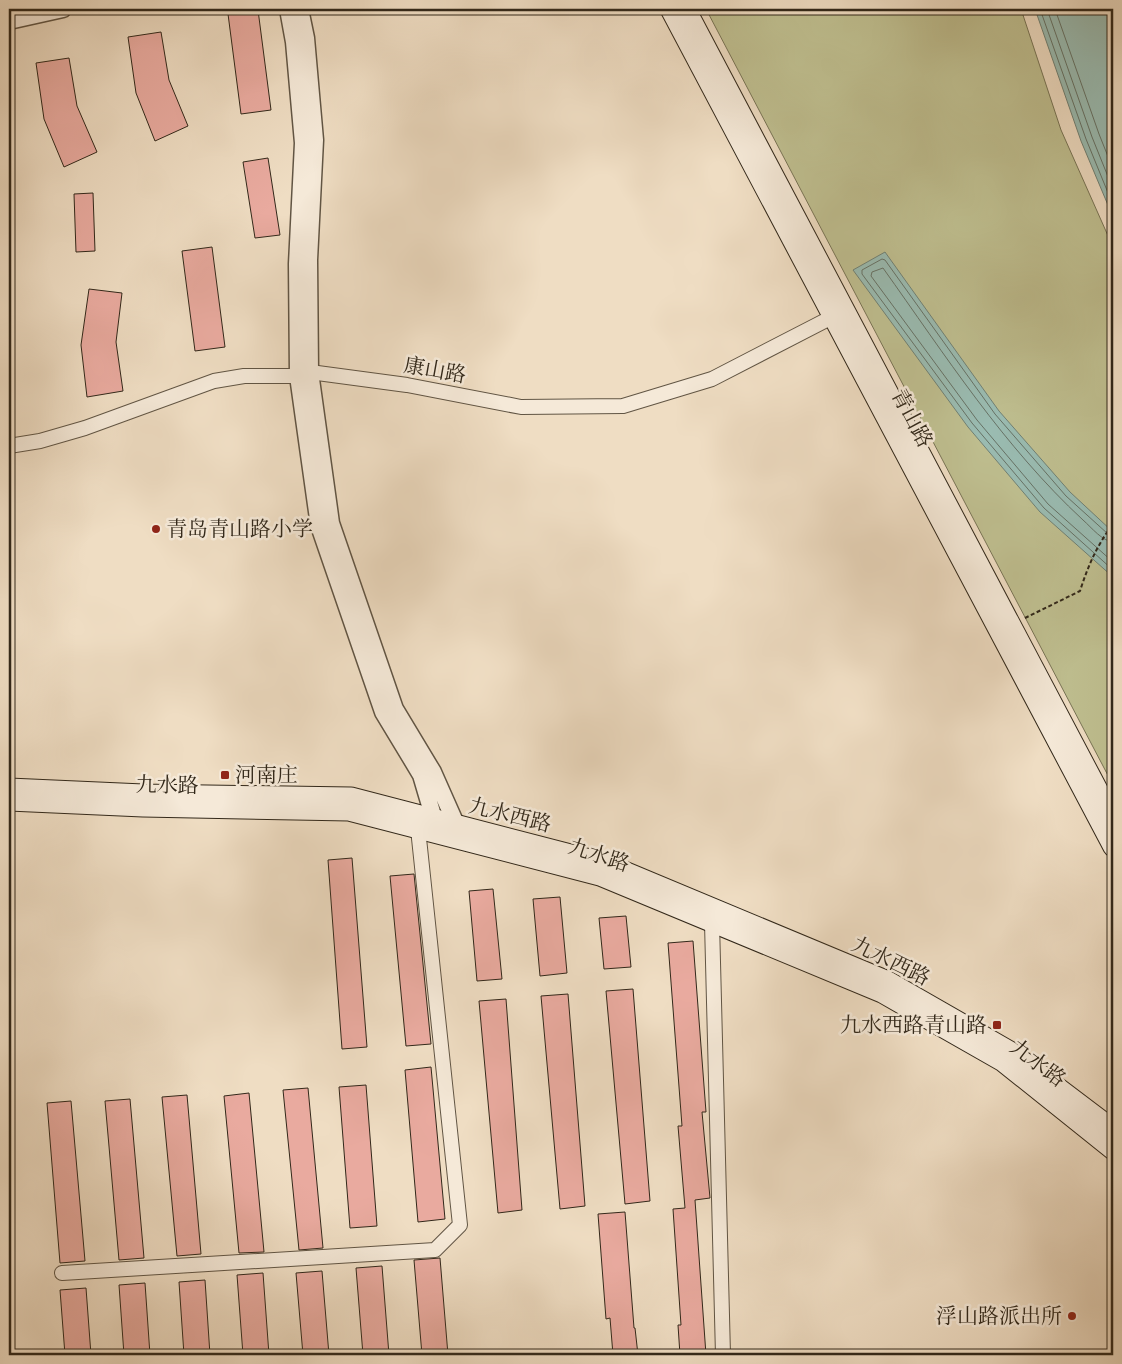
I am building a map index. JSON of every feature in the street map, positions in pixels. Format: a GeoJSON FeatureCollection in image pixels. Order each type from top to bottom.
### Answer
{"type":"FeatureCollection","features":[{"type":"Feature","properties":{"kind":"main road","name":"青山路"},"geometry":{"type":"LineString","coordinates":[[670,9],[1011,625],[1113,818]]}},
{"type":"Feature","properties":{"kind":"main road","name":"青山路"},"geometry":{"type":"LineString","coordinates":[[686,9],[839,314],[1113,848]]}},
{"type":"Feature","properties":{"kind":"main road","name":"九水西路"},"geometry":{"type":"LineString","coordinates":[[9,788],[143,794],[351,797],[439,829],[604,863],[888,981],[1010,1051],[1113,1129]]}},
{"type":"Feature","properties":{"kind":"main road","name":"九水路"},"geometry":{"type":"LineString","coordinates":[[9,801],[143,807],[349,811],[439,829],[600,876],[882,993],[1003,1062],[1113,1150]]}},
{"type":"Feature","properties":{"kind":"street"},"geometry":{"type":"LineString","coordinates":[[9,22],[63,9]]}},
{"type":"Feature","properties":{"kind":"street"},"geometry":{"type":"LineString","coordinates":[[288,9],[294,42],[303,144],[297,264],[304,374],[319,526],[383,712],[421,775],[439,829]]}},
{"type":"Feature","properties":{"kind":"street"},"geometry":{"type":"LineString","coordinates":[[62,1273],[435,1250],[460,1225],[439,829],[433,772],[395,708],[331,523],[304,374],[315,140],[306,38],[300,9]]}},
{"type":"Feature","properties":{"kind":"street","name":"康山路"},"geometry":{"type":"LineString","coordinates":[[9,446],[40,441],[85,428],[214,382],[244,376],[304,374],[407,385],[520,407],[623,406],[712,379],[839,314]]}},
{"type":"Feature","properties":{"kind":"street"},"geometry":{"type":"LineString","coordinates":[[712,923],[722,1355]]}},
{"type":"Feature","properties":{"kind":"path"},"geometry":{"type":"LineString","coordinates":[[1011,625],[1080,591],[1089,564],[1101,539],[1113,524]]}},
{"type":"Feature","properties":{"kind":"green space"},"geometry":{"type":"Polygon","coordinates":[[[706,9],[1021,9],[1061,130],[1113,247],[1113,785],[706,9]]]}},
{"type":"Feature","properties":{"kind":"water"},"geometry":{"type":"Polygon","coordinates":[[[1035,9],[1113,9],[1113,217],[1081,141],[1035,9]]]}},
{"type":"Feature","properties":{"kind":"water"},"geometry":{"type":"Polygon","coordinates":[[[885,252],[999,411],[1070,492],[1113,532],[1113,577],[1040,512],[968,427],[853,270],[885,252]]]}},
{"type":"Feature","properties":{"kind":"building"},"geometry":{"type":"Polygon","coordinates":[[[258,10],[271,110],[241,114],[228,14],[258,10]]]}},
{"type":"Feature","properties":{"kind":"building"},"geometry":{"type":"Polygon","coordinates":[[[161,32],[169,80],[188,126],[155,141],[136,93],[128,37],[161,32]]]}},
{"type":"Feature","properties":{"kind":"building"},"geometry":{"type":"Polygon","coordinates":[[[69,58],[77,106],[97,152],[64,167],[44,119],[36,63],[69,58]]]}},
{"type":"Feature","properties":{"kind":"building"},"geometry":{"type":"Polygon","coordinates":[[[268,158],[280,235],[255,238],[243,162],[268,158]]]}},
{"type":"Feature","properties":{"kind":"building"},"geometry":{"type":"Polygon","coordinates":[[[93,193],[95,251],[76,252],[74,194],[93,193]]]}},
{"type":"Feature","properties":{"kind":"building"},"geometry":{"type":"Polygon","coordinates":[[[212,247],[225,347],[195,351],[182,251],[212,247]]]}},
{"type":"Feature","properties":{"kind":"building"},"geometry":{"type":"Polygon","coordinates":[[[89,289],[122,293],[116,342],[123,391],[87,397],[81,345],[89,289]]]}},
{"type":"Feature","properties":{"kind":"building"},"geometry":{"type":"Polygon","coordinates":[[[352,858],[367,1047],[342,1049],[328,860],[352,858]]]}},
{"type":"Feature","properties":{"kind":"building"},"geometry":{"type":"Polygon","coordinates":[[[414,874],[431,1044],[406,1046],[390,876],[414,874]]]}},
{"type":"Feature","properties":{"kind":"building"},"geometry":{"type":"Polygon","coordinates":[[[493,889],[502,979],[477,981],[469,891],[493,889]]]}},
{"type":"Feature","properties":{"kind":"building"},"geometry":{"type":"Polygon","coordinates":[[[560,897],[567,973],[540,976],[533,899],[560,897]]]}},
{"type":"Feature","properties":{"kind":"building"},"geometry":{"type":"Polygon","coordinates":[[[626,916],[631,967],[604,969],[599,918],[626,916]]]}},
{"type":"Feature","properties":{"kind":"building"},"geometry":{"type":"Polygon","coordinates":[[[693,941],[706,1112],[702,1112],[710,1198],[695,1200],[706,1355],[680,1355],[678,1325],[681,1325],[673,1209],[685,1208],[678,1126],[682,1126],[668,943],[693,941]]]}},
{"type":"Feature","properties":{"kind":"building"},"geometry":{"type":"Polygon","coordinates":[[[633,989],[650,1201],[625,1204],[606,991],[633,989]]]}},
{"type":"Feature","properties":{"kind":"building"},"geometry":{"type":"Polygon","coordinates":[[[568,994],[585,1206],[560,1209],[541,996],[568,994]]]}},
{"type":"Feature","properties":{"kind":"building"},"geometry":{"type":"Polygon","coordinates":[[[506,999],[522,1210],[498,1213],[479,1001],[506,999]]]}},
{"type":"Feature","properties":{"kind":"building"},"geometry":{"type":"Polygon","coordinates":[[[431,1067],[445,1219],[418,1222],[405,1070],[431,1067]]]}},
{"type":"Feature","properties":{"kind":"building"},"geometry":{"type":"Polygon","coordinates":[[[366,1085],[377,1226],[350,1228],[339,1087],[366,1085]]]}},
{"type":"Feature","properties":{"kind":"building"},"geometry":{"type":"Polygon","coordinates":[[[308,1088],[323,1248],[299,1250],[283,1090],[308,1088]]]}},
{"type":"Feature","properties":{"kind":"building"},"geometry":{"type":"Polygon","coordinates":[[[249,1093],[264,1252],[239,1253],[224,1096],[249,1093]]]}},
{"type":"Feature","properties":{"kind":"building"},"geometry":{"type":"Polygon","coordinates":[[[187,1095],[201,1254],[177,1256],[162,1097],[187,1095]]]}},
{"type":"Feature","properties":{"kind":"building"},"geometry":{"type":"Polygon","coordinates":[[[130,1099],[144,1258],[119,1260],[105,1101],[130,1099]]]}},
{"type":"Feature","properties":{"kind":"building"},"geometry":{"type":"Polygon","coordinates":[[[71,1101],[85,1261],[60,1263],[47,1103],[71,1101]]]}},
{"type":"Feature","properties":{"kind":"building"},"geometry":{"type":"Polygon","coordinates":[[[625,1212],[634,1328],[638,1355],[613,1355],[610,1318],[606,1319],[598,1214],[625,1212]]]}},
{"type":"Feature","properties":{"kind":"building"},"geometry":{"type":"Polygon","coordinates":[[[440,1258],[448,1355],[422,1355],[414,1260],[440,1258]]]}},
{"type":"Feature","properties":{"kind":"building"},"geometry":{"type":"Polygon","coordinates":[[[382,1266],[389,1355],[363,1355],[356,1268],[382,1266]]]}},
{"type":"Feature","properties":{"kind":"building"},"geometry":{"type":"Polygon","coordinates":[[[322,1271],[329,1355],[303,1355],[296,1273],[322,1271]]]}},
{"type":"Feature","properties":{"kind":"building"},"geometry":{"type":"Polygon","coordinates":[[[263,1273],[269,1355],[243,1355],[237,1275],[263,1273]]]}},
{"type":"Feature","properties":{"kind":"building"},"geometry":{"type":"Polygon","coordinates":[[[205,1280],[210,1355],[184,1355],[179,1282],[205,1280]]]}},
{"type":"Feature","properties":{"kind":"building"},"geometry":{"type":"Polygon","coordinates":[[[145,1283],[150,1355],[124,1355],[119,1285],[145,1283]]]}},
{"type":"Feature","properties":{"kind":"building"},"geometry":{"type":"Polygon","coordinates":[[[86,1288],[91,1355],[65,1355],[60,1290],[86,1288]]]}},
{"type":"Feature","properties":{"kind":"place","name":"青岛青山路小学"},"geometry":{"type":"Point","coordinates":[156,529]}},
{"type":"Feature","properties":{"kind":"place","name":"河南庄"},"geometry":{"type":"Point","coordinates":[225,775]}},
{"type":"Feature","properties":{"kind":"place","name":"九水西路青山路"},"geometry":{"type":"Point","coordinates":[997,1025]}},
{"type":"Feature","properties":{"kind":"place","name":"浮山路派出所"},"geometry":{"type":"Point","coordinates":[1072,1316]}}]}
